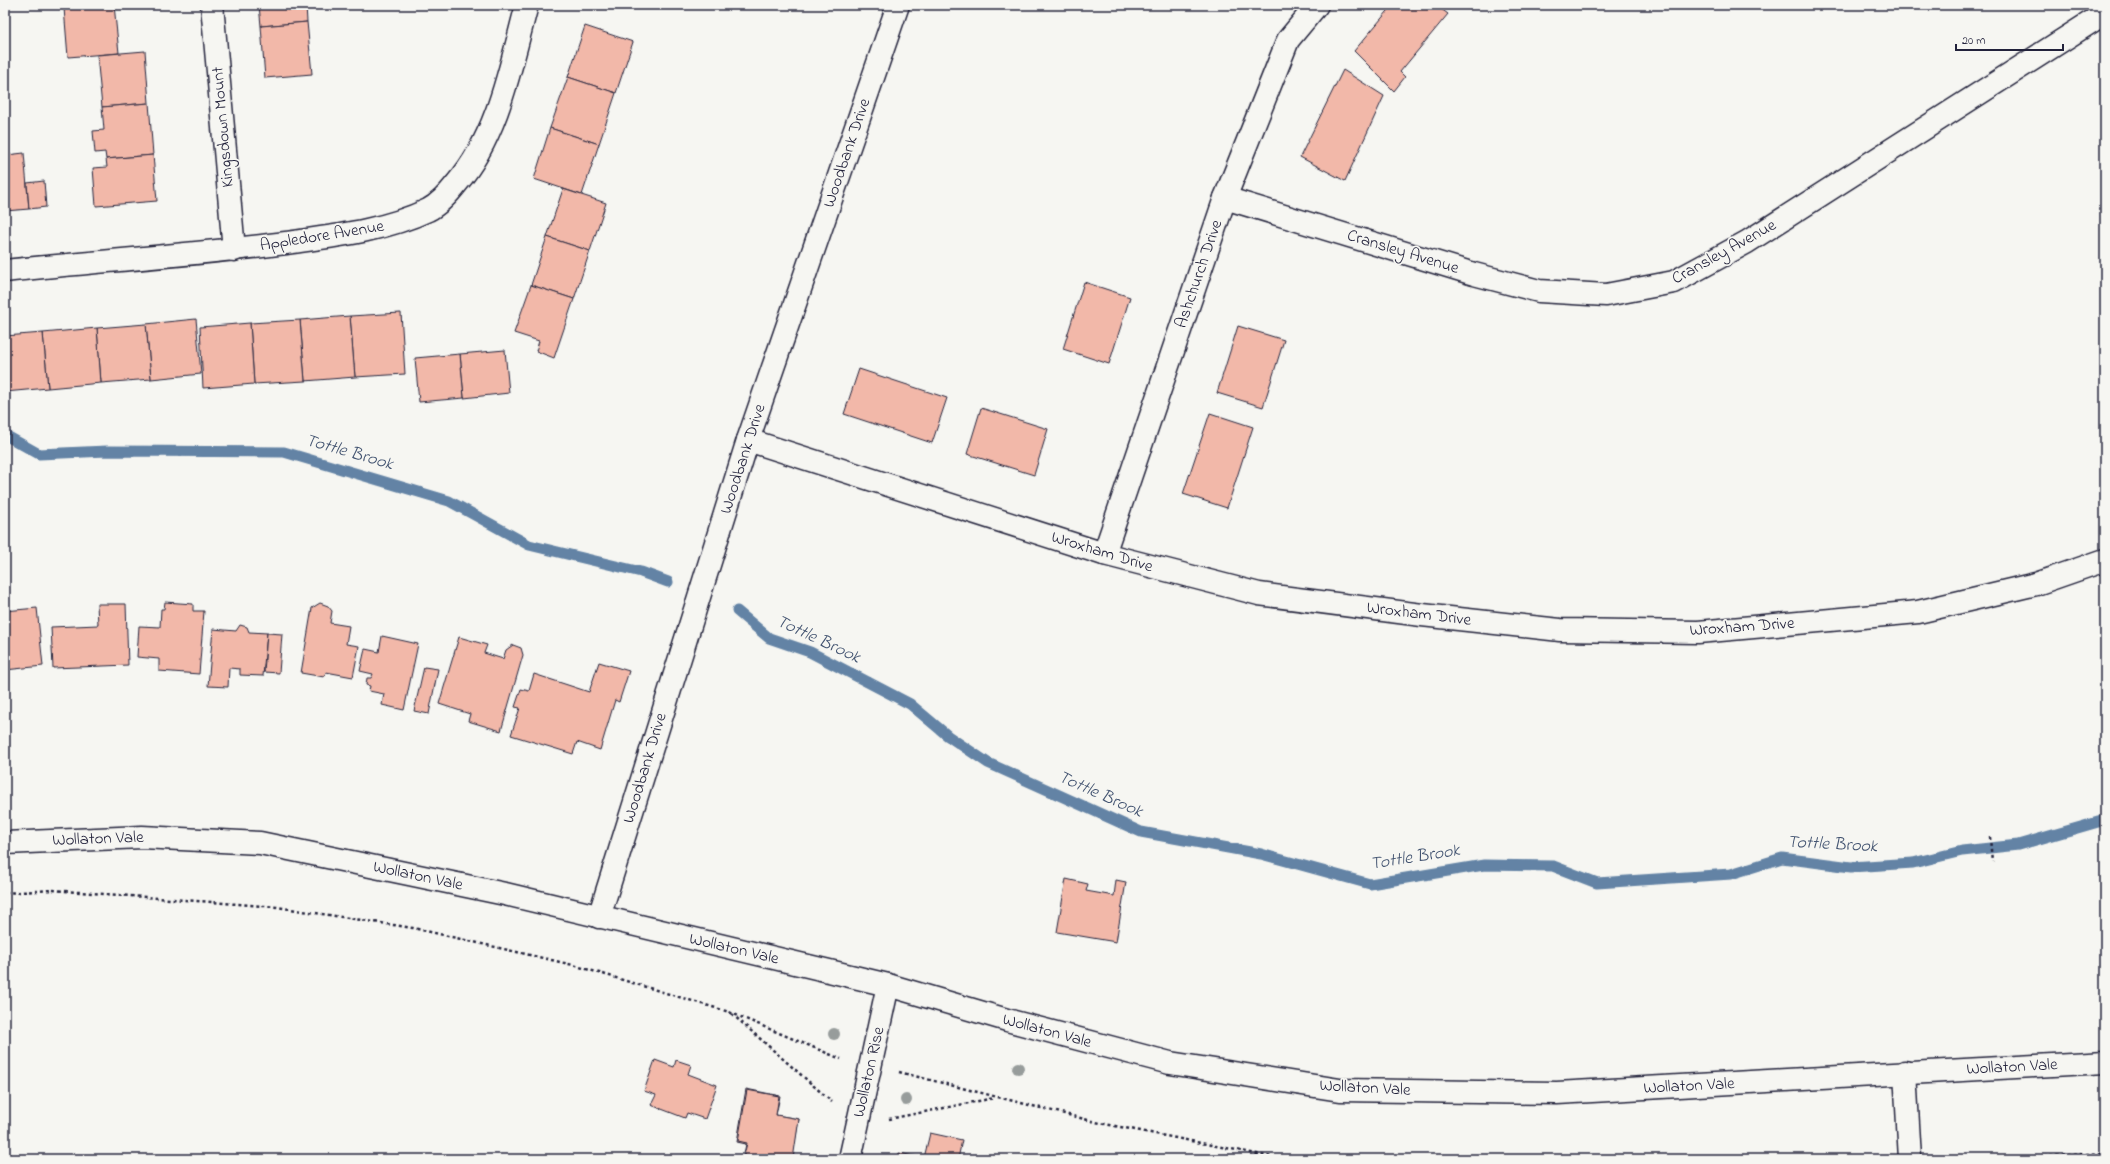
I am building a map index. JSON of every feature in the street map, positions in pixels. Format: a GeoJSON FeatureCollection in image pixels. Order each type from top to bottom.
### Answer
{"type":"FeatureCollection","features":[{"type":"Feature","properties":{"kind":"street","name":"Kingsdown Mount"},"geometry":{"type":"LineString","coordinates":[[212,5],[234,250]]}},
{"type":"Feature","properties":{"kind":"street","name":"Appledore Avenue"},"geometry":{"type":"LineString","coordinates":[[5,271],[234,250],[358,233],[389,225],[430,209],[458,183],[485,142],[504,87],[527,5]]}},
{"type":"Feature","properties":{"kind":"street","name":"Woodbank Drive"},"geometry":{"type":"LineString","coordinates":[[599,917],[748,440],[898,5]]}},
{"type":"Feature","properties":{"kind":"street","name":"Ashchurch Drive"},"geometry":{"type":"LineString","coordinates":[[1104,554],[1225,198],[1288,40],[1317,5]]}},
{"type":"Feature","properties":{"kind":"street","name":"Cransley Avenue"},"geometry":{"type":"LineString","coordinates":[[1225,198],[1474,274],[1539,291],[1606,295],[1674,282],[1747,242],[2105,13]]}},
{"type":"Feature","properties":{"kind":"street","name":"Wroxham Drive"},"geometry":{"type":"LineString","coordinates":[[748,440],[1104,554],[1259,594],[1422,615],[1560,630],[1698,632],[1918,612],[2036,584],[2105,560]]}},
{"type":"Feature","properties":{"kind":"street","name":"Wollaton Vale"},"geometry":{"type":"LineString","coordinates":[[5,843],[142,837],[260,843],[505,894],[888,985],[1007,1020],[1170,1064],[1340,1090],[1557,1094],[1905,1072],[2105,1062]]}},
{"type":"Feature","properties":{"kind":"street","name":"Wollaton Rise"},"geometry":{"type":"LineString","coordinates":[[850,1159],[872,1065],[888,985]]}},
{"type":"Feature","properties":{"kind":"street"},"geometry":{"type":"LineString","coordinates":[[1905,1072],[1910,1159]]}},
{"type":"Feature","properties":{"kind":"path"},"geometry":{"type":"LineString","coordinates":[[1990,837],[1992,862]]}},
{"type":"Feature","properties":{"kind":"path"},"geometry":{"type":"LineString","coordinates":[[5,893],[52,890],[277,907],[413,928],[573,964],[729,1012],[843,1059],[872,1065],[997,1098],[1107,1124],[1277,1158],[1348,1159]]}},
{"type":"Feature","properties":{"kind":"path"},"geometry":{"type":"LineString","coordinates":[[2008,1159],[2105,1153]]}},
{"type":"Feature","properties":{"kind":"building"},"geometry":{"type":"Polygon","coordinates":[[[64,5],[96,5],[64,8],[64,5]]]}},
{"type":"Feature","properties":{"kind":"building"},"geometry":{"type":"Polygon","coordinates":[[[114,5],[119,53],[68,57],[64,8],[114,5]]]}},
{"type":"Feature","properties":{"kind":"building"},"geometry":{"type":"Polygon","coordinates":[[[259,5],[306,5],[307,22],[261,26],[259,5]]]}},
{"type":"Feature","properties":{"kind":"building"},"geometry":{"type":"Polygon","coordinates":[[[1393,5],[1436,5],[1448,14],[1400,72],[1405,77],[1394,91],[1354,51],[1393,5]]]}},
{"type":"Feature","properties":{"kind":"building"},"geometry":{"type":"Polygon","coordinates":[[[307,22],[312,74],[265,78],[261,26],[307,22]]]}},
{"type":"Feature","properties":{"kind":"building"},"geometry":{"type":"Polygon","coordinates":[[[585,26],[633,42],[616,93],[568,77],[585,26]]]}},
{"type":"Feature","properties":{"kind":"building"},"geometry":{"type":"Polygon","coordinates":[[[145,51],[149,103],[102,107],[97,55],[145,51]]]}},
{"type":"Feature","properties":{"kind":"building"},"geometry":{"type":"Polygon","coordinates":[[[1343,70],[1384,96],[1345,181],[1300,157],[1343,70]]]}},
{"type":"Feature","properties":{"kind":"building"},"geometry":{"type":"Polygon","coordinates":[[[568,77],[616,93],[599,144],[550,128],[568,77]]]}},
{"type":"Feature","properties":{"kind":"building"},"geometry":{"type":"Polygon","coordinates":[[[149,103],[153,155],[106,159],[105,152],[95,153],[93,131],[104,130],[102,107],[149,103]]]}},
{"type":"Feature","properties":{"kind":"building"},"geometry":{"type":"Polygon","coordinates":[[[550,128],[599,144],[582,195],[534,179],[550,128]]]}},
{"type":"Feature","properties":{"kind":"building"},"geometry":{"type":"Polygon","coordinates":[[[24,153],[29,209],[5,211],[7,155],[24,153]]]}},
{"type":"Feature","properties":{"kind":"building"},"geometry":{"type":"Polygon","coordinates":[[[153,155],[157,201],[96,206],[93,168],[107,167],[106,159],[153,155]]]}},
{"type":"Feature","properties":{"kind":"building"},"geometry":{"type":"Polygon","coordinates":[[[44,181],[46,207],[29,209],[27,183],[44,181]]]}},
{"type":"Feature","properties":{"kind":"building"},"geometry":{"type":"Polygon","coordinates":[[[563,189],[606,203],[590,251],[547,237],[563,189]]]}},
{"type":"Feature","properties":{"kind":"building"},"geometry":{"type":"Polygon","coordinates":[[[547,237],[590,251],[574,299],[531,285],[547,237]]]}},
{"type":"Feature","properties":{"kind":"building"},"geometry":{"type":"Polygon","coordinates":[[[1084,282],[1130,297],[1109,364],[1063,349],[1084,282]]]}},
{"type":"Feature","properties":{"kind":"building"},"geometry":{"type":"Polygon","coordinates":[[[531,285],[574,299],[554,358],[536,351],[539,341],[514,333],[531,285]]]}},
{"type":"Feature","properties":{"kind":"building"},"geometry":{"type":"Polygon","coordinates":[[[401,313],[405,374],[355,377],[350,316],[401,313]]]}},
{"type":"Feature","properties":{"kind":"building"},"geometry":{"type":"Polygon","coordinates":[[[350,316],[355,377],[305,381],[300,320],[350,316]]]}},
{"type":"Feature","properties":{"kind":"building"},"geometry":{"type":"Polygon","coordinates":[[[196,319],[201,374],[151,379],[146,324],[196,319]]]}},
{"type":"Feature","properties":{"kind":"building"},"geometry":{"type":"Polygon","coordinates":[[[300,320],[305,381],[254,384],[250,323],[300,320]]]}},
{"type":"Feature","properties":{"kind":"building"},"geometry":{"type":"Polygon","coordinates":[[[250,323],[254,384],[203,388],[200,327],[250,323]]]}},
{"type":"Feature","properties":{"kind":"building"},"geometry":{"type":"Polygon","coordinates":[[[146,324],[151,379],[101,383],[97,328],[146,324]]]}},
{"type":"Feature","properties":{"kind":"building"},"geometry":{"type":"Polygon","coordinates":[[[1238,326],[1284,340],[1263,407],[1217,393],[1238,326]]]}},
{"type":"Feature","properties":{"kind":"building"},"geometry":{"type":"Polygon","coordinates":[[[97,328],[101,383],[48,388],[43,333],[97,328]]]}},
{"type":"Feature","properties":{"kind":"building"},"geometry":{"type":"Polygon","coordinates":[[[43,333],[48,388],[5,392],[5,336],[43,333]]]}},
{"type":"Feature","properties":{"kind":"building"},"geometry":{"type":"Polygon","coordinates":[[[505,350],[509,393],[464,398],[460,354],[505,350]]]}},
{"type":"Feature","properties":{"kind":"building"},"geometry":{"type":"Polygon","coordinates":[[[460,354],[464,398],[419,402],[415,358],[460,354]]]}},
{"type":"Feature","properties":{"kind":"building"},"geometry":{"type":"Polygon","coordinates":[[[859,369],[947,398],[932,443],[844,414],[859,369]]]}},
{"type":"Feature","properties":{"kind":"building"},"geometry":{"type":"Polygon","coordinates":[[[981,408],[1048,429],[1034,475],[967,454],[981,408]]]}},
{"type":"Feature","properties":{"kind":"building"},"geometry":{"type":"Polygon","coordinates":[[[1210,413],[1253,427],[1227,508],[1183,494],[1210,413]]]}},
{"type":"Feature","properties":{"kind":"building"},"geometry":{"type":"Polygon","coordinates":[[[165,602],[193,604],[193,611],[204,611],[199,674],[159,671],[159,659],[137,657],[139,626],[160,627],[161,609],[164,609],[165,602]]]}},
{"type":"Feature","properties":{"kind":"building"},"geometry":{"type":"Polygon","coordinates":[[[320,603],[328,606],[332,611],[330,623],[349,626],[346,644],[359,646],[353,677],[326,672],[324,677],[301,673],[312,608],[320,603]]]}},
{"type":"Feature","properties":{"kind":"building"},"geometry":{"type":"Polygon","coordinates":[[[97,604],[126,604],[128,665],[53,668],[51,627],[98,625],[97,604]]]}},
{"type":"Feature","properties":{"kind":"building"},"geometry":{"type":"Polygon","coordinates":[[[37,608],[43,666],[5,670],[5,611],[37,608]]]}},
{"type":"Feature","properties":{"kind":"building"},"geometry":{"type":"Polygon","coordinates":[[[240,625],[247,627],[249,632],[267,633],[263,676],[240,675],[240,669],[229,668],[228,687],[208,686],[213,629],[236,631],[240,625]]]}},
{"type":"Feature","properties":{"kind":"building"},"geometry":{"type":"Polygon","coordinates":[[[267,633],[282,634],[279,673],[264,672],[267,633]]]}},
{"type":"Feature","properties":{"kind":"building"},"geometry":{"type":"Polygon","coordinates":[[[382,636],[418,644],[404,710],[382,705],[384,694],[369,691],[370,686],[366,685],[367,678],[371,678],[373,674],[360,671],[365,649],[379,652],[382,636]]]}},
{"type":"Feature","properties":{"kind":"building"},"geometry":{"type":"Polygon","coordinates":[[[459,637],[487,645],[484,653],[503,659],[506,650],[513,645],[521,648],[523,655],[501,731],[468,721],[470,714],[439,704],[459,637]]]}},
{"type":"Feature","properties":{"kind":"building"},"geometry":{"type":"Polygon","coordinates":[[[599,662],[629,671],[619,702],[615,700],[600,750],[577,742],[573,754],[511,735],[520,708],[515,707],[521,689],[529,691],[534,674],[589,692],[599,662]]]}},
{"type":"Feature","properties":{"kind":"building"},"geometry":{"type":"Polygon","coordinates":[[[424,667],[438,669],[429,714],[414,711],[424,667]]]}},
{"type":"Feature","properties":{"kind":"building"},"geometry":{"type":"Polygon","coordinates":[[[1066,879],[1088,884],[1086,891],[1114,896],[1116,880],[1126,882],[1116,942],[1057,932],[1066,879]]]}},
{"type":"Feature","properties":{"kind":"building"},"geometry":{"type":"Polygon","coordinates":[[[655,1060],[674,1067],[676,1060],[691,1065],[688,1074],[717,1085],[705,1119],[687,1113],[685,1118],[651,1105],[656,1095],[644,1091],[655,1060]]]}},
{"type":"Feature","properties":{"kind":"building"},"geometry":{"type":"Polygon","coordinates":[[[746,1089],[780,1096],[776,1115],[799,1119],[792,1159],[743,1159],[746,1144],[737,1142],[746,1089]]]}},
{"type":"Feature","properties":{"kind":"building"},"geometry":{"type":"Polygon","coordinates":[[[747,1090],[779,1096],[776,1115],[799,1119],[793,1159],[743,1159],[747,1143],[738,1141],[747,1090]]]}},
{"type":"Feature","properties":{"kind":"building"},"geometry":{"type":"Polygon","coordinates":[[[930,1133],[962,1140],[958,1159],[898,1159],[899,1153],[924,1158],[930,1133]]]}},
{"type":"Feature","properties":{"kind":"waterway","name":"Tottle Brook"},"geometry":{"type":"LineString","coordinates":[[5,437],[7,436],[39,454],[107,451],[284,452],[449,501],[529,545],[641,572],[668,582]]}},
{"type":"Feature","properties":{"kind":"waterway","name":"Tottle Brook"},"geometry":{"type":"LineString","coordinates":[[737,611],[769,638],[810,652],[910,704],[948,736],[988,763],[1141,832],[1261,854],[1370,884],[1484,865],[1553,866],[1597,883],[1731,874],[1782,858],[1851,867],[1913,863],[1962,851],[2018,845],[2105,820]]}}]}
